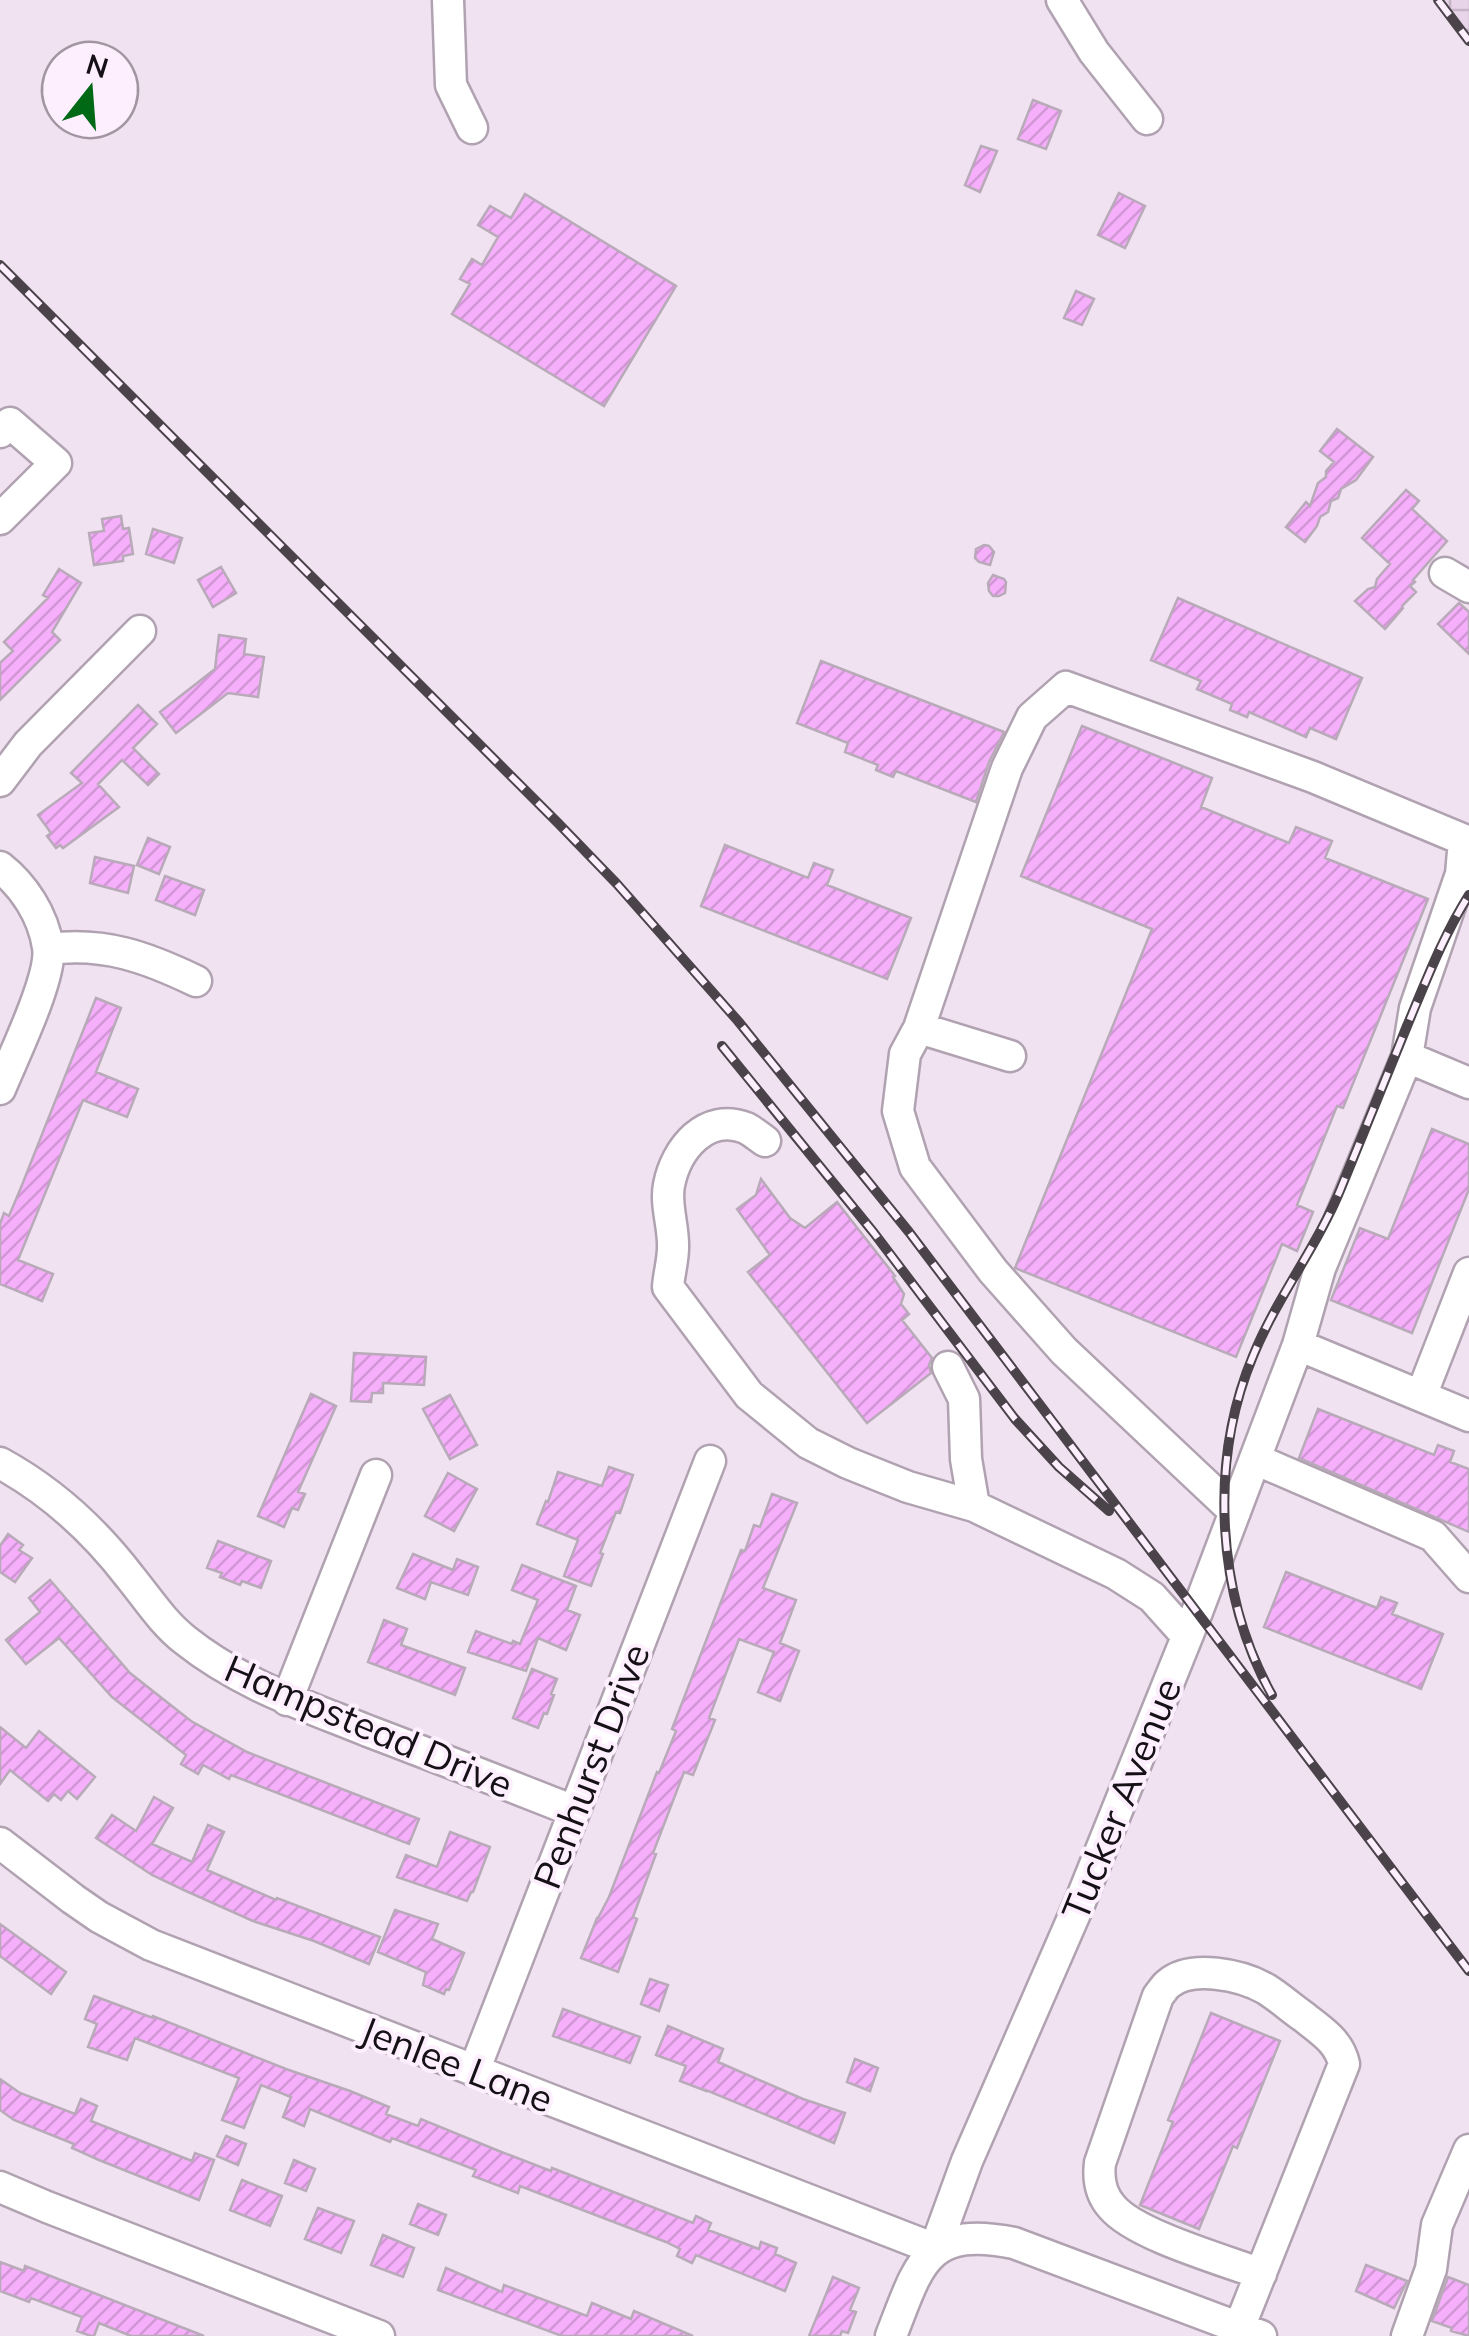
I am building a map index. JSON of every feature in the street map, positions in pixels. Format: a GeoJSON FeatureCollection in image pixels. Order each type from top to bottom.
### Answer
{"type":"FeatureCollection","features":[{"type":"Feature","properties":{"kind":"street"},"geometry":{"type":"LineString","coordinates":[[448,0],[451,85],[472,128]]}},
{"type":"Feature","properties":{"kind":"street"},"geometry":{"type":"LineString","coordinates":[[1062,0],[1094,52],[1147,120]]}},
{"type":"Feature","properties":{"kind":"street"},"geometry":{"type":"LineString","coordinates":[[0,432],[10,423],[56,463],[0,519]]}},
{"type":"Feature","properties":{"kind":"street"},"geometry":{"type":"LineString","coordinates":[[0,781],[28,744],[140,631]]}},
{"type":"Feature","properties":{"kind":"street","name":"Tucker Avenue"},"geometry":{"type":"LineString","coordinates":[[891,2336],[919,2268],[934,2249],[1080,1902],[1235,1512],[1298,1345],[1320,1268],[1407,1057],[1415,1008],[1461,874],[1464,840],[1312,777],[1066,686],[1032,717],[1007,768],[919,1028]]}},
{"type":"Feature","properties":{"kind":"street"},"geometry":{"type":"LineString","coordinates":[[0,867],[30,899],[49,949],[36,1001],[0,1088]]}},
{"type":"Feature","properties":{"kind":"street"},"geometry":{"type":"LineString","coordinates":[[49,949],[76,946],[118,951],[166,966],[196,982]]}},
{"type":"Feature","properties":{"kind":"street"},"geometry":{"type":"LineString","coordinates":[[1010,1056],[919,1028],[905,1054],[898,1111],[916,1167],[993,1271],[1064,1351],[1235,1512]]}},
{"type":"Feature","properties":{"kind":"street"},"geometry":{"type":"LineString","coordinates":[[1407,1057],[1469,1084]]}},
{"type":"Feature","properties":{"kind":"street"},"geometry":{"type":"LineString","coordinates":[[765,1141],[746,1128],[726,1124],[704,1129],[674,1163],[668,1190],[673,1248],[668,1286],[749,1395],[808,1443],[848,1463],[974,1506],[1138,1586],[1187,1636]]}},
{"type":"Feature","properties":{"kind":"street"},"geometry":{"type":"LineString","coordinates":[[1421,1396],[1469,1273]]}},
{"type":"Feature","properties":{"kind":"street"},"geometry":{"type":"LineString","coordinates":[[1298,1345],[1469,1416]]}},
{"type":"Feature","properties":{"kind":"street"},"geometry":{"type":"LineString","coordinates":[[948,1366],[964,1399],[966,1460],[974,1506]]}},
{"type":"Feature","properties":{"kind":"street"},"geometry":{"type":"LineString","coordinates":[[1255,1459],[1433,1536],[1469,1577]]}},
{"type":"Feature","properties":{"kind":"street","name":"Penhurst Drive"},"geometry":{"type":"LineString","coordinates":[[474,2071],[710,1461]]}},
{"type":"Feature","properties":{"kind":"street","name":"Hampstead Drive"},"geometry":{"type":"LineString","coordinates":[[0,1464],[75,1514],[183,1638],[225,1669],[287,1700],[574,1811]]}},
{"type":"Feature","properties":{"kind":"street"},"geometry":{"type":"LineString","coordinates":[[287,1700],[376,1475]]}},
{"type":"Feature","properties":{"kind":"street","name":"Jenlee Lane"},"geometry":{"type":"LineString","coordinates":[[0,1843],[72,1899],[151,1945],[934,2249]]}},
{"type":"Feature","properties":{"kind":"street"},"geometry":{"type":"LineString","coordinates":[[934,2249],[955,2241],[986,2237],[1014,2243],[1250,2332],[1261,2274],[1344,2064],[1332,2039],[1267,1990],[1215,1974],[1180,1976],[1158,1996],[1100,2163],[1099,2177],[1110,2205],[1122,2217],[1146,2231],[1261,2274]]}},
{"type":"Feature","properties":{"kind":"street"},"geometry":{"type":"LineString","coordinates":[[1407,2336],[1431,2270],[1437,2225],[1469,2150]]}},
{"type":"Feature","properties":{"kind":"street"},"geometry":{"type":"LineString","coordinates":[[0,2187],[379,2336]]}},
{"type":"Feature","properties":{"kind":"shaded area"},"geometry":{"type":"Polygon","coordinates":[[[1438,0],[1469,0],[1469,41],[1438,0]]]}},
{"type":"Feature","properties":{"kind":"building"},"geometry":{"type":"Polygon","coordinates":[[[1033,100],[1061,111],[1046,149],[1018,139],[1033,100]]]}},
{"type":"Feature","properties":{"kind":"building"},"geometry":{"type":"Polygon","coordinates":[[[981,146],[997,151],[980,192],[965,185],[981,146]]]}},
{"type":"Feature","properties":{"kind":"building"},"geometry":{"type":"Polygon","coordinates":[[[1119,193],[1145,206],[1125,248],[1098,235],[1119,193]]]}},
{"type":"Feature","properties":{"kind":"building"},"geometry":{"type":"Polygon","coordinates":[[[525,194],[676,286],[604,406],[452,314],[470,284],[460,279],[472,259],[482,265],[498,237],[478,225],[490,206],[511,218],[525,194]]]}},
{"type":"Feature","properties":{"kind":"building"},"geometry":{"type":"Polygon","coordinates":[[[1076,291],[1094,299],[1082,325],[1064,318],[1076,291]]]}},
{"type":"Feature","properties":{"kind":"building"},"geometry":{"type":"Polygon","coordinates":[[[1337,429],[1373,457],[1356,480],[1331,501],[1328,512],[1320,517],[1305,542],[1286,527],[1306,502],[1310,506],[1318,483],[1334,462],[1320,451],[1337,429]]]}},
{"type":"Feature","properties":{"kind":"building"},"geometry":{"type":"Polygon","coordinates":[[[1406,490],[1419,501],[1412,509],[1447,541],[1413,580],[1410,586],[1416,592],[1385,629],[1355,601],[1375,587],[1390,564],[1362,538],[1406,490]]]}},
{"type":"Feature","properties":{"kind":"building"},"geometry":{"type":"Polygon","coordinates":[[[121,516],[123,529],[129,528],[133,554],[123,556],[123,561],[94,565],[89,533],[104,531],[102,519],[121,516]]]}},
{"type":"Feature","properties":{"kind":"building"},"geometry":{"type":"Polygon","coordinates":[[[153,529],[182,538],[174,563],[146,554],[153,529]]]}},
{"type":"Feature","properties":{"kind":"building"},"geometry":{"type":"Polygon","coordinates":[[[984,545],[994,552],[990,565],[975,558],[976,549],[984,545]]]}},
{"type":"Feature","properties":{"kind":"building"},"geometry":{"type":"Polygon","coordinates":[[[221,567],[236,593],[213,607],[198,580],[221,567]]]}},
{"type":"Feature","properties":{"kind":"building"},"geometry":{"type":"Polygon","coordinates":[[[59,569],[81,583],[52,632],[60,640],[0,700],[0,663],[13,651],[4,642],[48,598],[43,595],[59,569]]]}},
{"type":"Feature","properties":{"kind":"building"},"geometry":{"type":"Polygon","coordinates":[[[993,575],[1006,582],[1005,593],[999,596],[989,591],[993,575]]]}},
{"type":"Feature","properties":{"kind":"building"},"geometry":{"type":"Polygon","coordinates":[[[1178,598],[1362,678],[1336,739],[1310,728],[1306,737],[1249,712],[1247,717],[1230,710],[1232,704],[1197,689],[1201,681],[1151,660],[1178,598]]]}},
{"type":"Feature","properties":{"kind":"building"},"geometry":{"type":"Polygon","coordinates":[[[1459,603],[1469,612],[1469,654],[1438,624],[1459,603]]]}},
{"type":"Feature","properties":{"kind":"building"},"geometry":{"type":"Polygon","coordinates":[[[219,635],[246,639],[244,654],[264,657],[258,697],[228,693],[176,733],[160,712],[215,669],[219,635]]]}},
{"type":"Feature","properties":{"kind":"building"},"geometry":{"type":"Polygon","coordinates":[[[821,661],[1004,732],[976,802],[896,771],[893,777],[876,770],[878,765],[845,752],[848,743],[797,723],[821,661]]]}},
{"type":"Feature","properties":{"kind":"building"},"geometry":{"type":"Polygon","coordinates":[[[138,705],[157,724],[133,748],[159,774],[148,785],[122,760],[98,784],[119,807],[63,848],[56,848],[38,815],[82,783],[71,773],[138,705]]]}},
{"type":"Feature","properties":{"kind":"building"},"geometry":{"type":"Polygon","coordinates":[[[1082,726],[1212,778],[1201,807],[1289,843],[1296,827],[1332,841],[1325,858],[1428,899],[1343,1108],[1337,1106],[1297,1205],[1313,1212],[1297,1251],[1282,1244],[1236,1357],[1015,1268],[1152,929],[1021,876],[1082,726]]]}},
{"type":"Feature","properties":{"kind":"building"},"geometry":{"type":"Polygon","coordinates":[[[148,838],[170,847],[159,874],[137,865],[148,838]]]}},
{"type":"Feature","properties":{"kind":"building"},"geometry":{"type":"Polygon","coordinates":[[[725,845],[808,878],[814,863],[833,870],[827,885],[911,918],[887,979],[701,906],[725,845]]]}},
{"type":"Feature","properties":{"kind":"building"},"geometry":{"type":"Polygon","coordinates":[[[95,857],[134,866],[128,893],[90,883],[95,857]]]}},
{"type":"Feature","properties":{"kind":"building"},"geometry":{"type":"Polygon","coordinates":[[[165,876],[204,890],[195,915],[156,900],[165,876]]]}},
{"type":"Feature","properties":{"kind":"building"},"geometry":{"type":"Polygon","coordinates":[[[96,998],[121,1008],[96,1072],[138,1089],[127,1117],[83,1100],[18,1260],[53,1274],[42,1301],[0,1284],[0,1224],[4,1213],[9,1216],[96,998]]]}},
{"type":"Feature","properties":{"kind":"building"},"geometry":{"type":"Polygon","coordinates":[[[1432,1129],[1469,1144],[1469,1189],[1412,1333],[1331,1300],[1360,1228],[1388,1239],[1432,1129]]]}},
{"type":"Feature","properties":{"kind":"building"},"geometry":{"type":"Polygon","coordinates":[[[761,1179],[790,1218],[805,1228],[837,1202],[895,1276],[904,1294],[901,1304],[909,1314],[902,1320],[932,1358],[931,1373],[867,1423],[748,1272],[770,1255],[737,1209],[756,1195],[761,1179]]]}},
{"type":"Feature","properties":{"kind":"building"},"geometry":{"type":"Polygon","coordinates":[[[354,1353],[426,1357],[424,1385],[383,1383],[383,1393],[372,1393],[371,1402],[351,1401],[354,1353]]]}},
{"type":"Feature","properties":{"kind":"building"},"geometry":{"type":"Polygon","coordinates":[[[311,1394],[336,1406],[298,1492],[305,1494],[298,1510],[292,1508],[284,1527],[258,1516],[311,1394]]]}},
{"type":"Feature","properties":{"kind":"building"},"geometry":{"type":"Polygon","coordinates":[[[450,1395],[477,1445],[450,1459],[423,1409],[450,1395]]]}},
{"type":"Feature","properties":{"kind":"building"},"geometry":{"type":"Polygon","coordinates":[[[1318,1409],[1434,1455],[1438,1445],[1454,1451],[1450,1462],[1469,1469],[1469,1532],[1299,1458],[1318,1409]]]}},
{"type":"Feature","properties":{"kind":"building"},"geometry":{"type":"Polygon","coordinates":[[[609,1467],[633,1475],[600,1553],[603,1554],[591,1586],[564,1576],[578,1540],[537,1524],[558,1472],[602,1486],[609,1467]]]}},
{"type":"Feature","properties":{"kind":"building"},"geometry":{"type":"Polygon","coordinates":[[[448,1473],[477,1489],[454,1531],[425,1516],[448,1473]]]}},
{"type":"Feature","properties":{"kind":"building"},"geometry":{"type":"Polygon","coordinates":[[[772,1494],[797,1503],[763,1588],[796,1600],[780,1643],[799,1651],[780,1701],[758,1692],[774,1652],[739,1639],[709,1718],[715,1720],[693,1775],[684,1772],[653,1853],[656,1854],[633,1917],[637,1919],[618,1972],[581,1958],[676,1731],[672,1729],[741,1550],[745,1551],[754,1525],[760,1527],[772,1494]]]}},
{"type":"Feature","properties":{"kind":"building"},"geometry":{"type":"Polygon","coordinates":[[[8,1534],[23,1545],[19,1550],[32,1558],[15,1582],[0,1572],[0,1546],[8,1534]]]}},
{"type":"Feature","properties":{"kind":"building"},"geometry":{"type":"Polygon","coordinates":[[[218,1541],[271,1561],[261,1588],[242,1581],[240,1585],[207,1568],[218,1541]]]}},
{"type":"Feature","properties":{"kind":"building"},"geometry":{"type":"Polygon","coordinates":[[[413,1554],[453,1570],[457,1559],[478,1567],[468,1595],[431,1582],[425,1599],[397,1588],[413,1554]]]}},
{"type":"Feature","properties":{"kind":"building"},"geometry":{"type":"Polygon","coordinates":[[[522,1565],[576,1586],[567,1610],[580,1615],[566,1650],[538,1638],[526,1671],[468,1652],[476,1631],[520,1644],[538,1600],[512,1590],[522,1565]]]}},
{"type":"Feature","properties":{"kind":"building"},"geometry":{"type":"Polygon","coordinates":[[[1286,1572],[1377,1608],[1381,1597],[1397,1603],[1392,1614],[1443,1634],[1421,1689],[1264,1627],[1286,1572]]]}},
{"type":"Feature","properties":{"kind":"building"},"geometry":{"type":"Polygon","coordinates":[[[50,1580],[130,1673],[191,1721],[247,1752],[419,1819],[409,1844],[231,1775],[229,1779],[203,1765],[198,1774],[181,1764],[186,1755],[112,1697],[59,1638],[26,1664],[6,1640],[40,1612],[29,1598],[50,1580]]]}},
{"type":"Feature","properties":{"kind":"building"},"geometry":{"type":"Polygon","coordinates":[[[384,1620],[407,1629],[401,1645],[465,1668],[455,1695],[368,1662],[384,1620]]]}},
{"type":"Feature","properties":{"kind":"building"},"geometry":{"type":"Polygon","coordinates":[[[532,1669],[557,1679],[547,1714],[544,1713],[538,1728],[513,1718],[532,1669]]]}},
{"type":"Feature","properties":{"kind":"building"},"geometry":{"type":"Polygon","coordinates":[[[0,1727],[26,1748],[39,1731],[95,1777],[77,1799],[68,1791],[61,1800],[54,1794],[48,1801],[10,1770],[0,1784],[0,1727]]]}},
{"type":"Feature","properties":{"kind":"building"},"geometry":{"type":"Polygon","coordinates":[[[154,1797],[173,1808],[152,1844],[192,1862],[208,1825],[224,1832],[207,1870],[276,1900],[380,1937],[369,1964],[253,1921],[186,1891],[152,1875],[96,1838],[112,1815],[136,1831],[154,1797]]]}},
{"type":"Feature","properties":{"kind":"building"},"geometry":{"type":"Polygon","coordinates":[[[450,1832],[490,1847],[467,1901],[397,1877],[406,1855],[437,1867],[450,1832]]]}},
{"type":"Feature","properties":{"kind":"building"},"geometry":{"type":"Polygon","coordinates":[[[395,1910],[438,1924],[432,1939],[464,1953],[444,1994],[423,1985],[426,1972],[378,1952],[395,1910]]]}},
{"type":"Feature","properties":{"kind":"building"},"geometry":{"type":"Polygon","coordinates":[[[0,1924],[66,1972],[51,1994],[0,1956],[0,1924]]]}},
{"type":"Feature","properties":{"kind":"building"},"geometry":{"type":"Polygon","coordinates":[[[650,1979],[668,1985],[659,2011],[641,2004],[650,1979]]]}},
{"type":"Feature","properties":{"kind":"building"},"geometry":{"type":"Polygon","coordinates":[[[94,1996],[350,2091],[389,2107],[386,2114],[418,2126],[421,2119],[693,2223],[696,2216],[711,2223],[708,2230],[759,2249],[761,2242],[777,2248],[775,2254],[796,2263],[785,2291],[696,2255],[692,2263],[677,2256],[680,2249],[666,2242],[520,2186],[518,2193],[473,2176],[476,2170],[392,2138],[390,2142],[310,2109],[304,2126],[283,2117],[291,2097],[261,2085],[244,2128],[222,2120],[239,2078],[135,2038],[127,2060],[88,2047],[97,2024],[85,2019],[94,1996]]]}},
{"type":"Feature","properties":{"kind":"building"},"geometry":{"type":"Polygon","coordinates":[[[563,2009],[640,2037],[630,2063],[553,2036],[563,2009]]]}},
{"type":"Feature","properties":{"kind":"building"},"geometry":{"type":"Polygon","coordinates":[[[1211,2013],[1280,2041],[1199,2229],[1140,2205],[1173,2122],[1168,2120],[1211,2013]]]}},
{"type":"Feature","properties":{"kind":"building"},"geometry":{"type":"Polygon","coordinates":[[[668,2026],[723,2049],[718,2062],[845,2113],[834,2143],[680,2081],[686,2066],[656,2055],[668,2026]]]}},
{"type":"Feature","properties":{"kind":"building"},"geometry":{"type":"Polygon","coordinates":[[[855,2059],[878,2068],[870,2091],[847,2082],[855,2059]]]}},
{"type":"Feature","properties":{"kind":"building"},"geometry":{"type":"Polygon","coordinates":[[[0,2079],[20,2093],[75,2114],[81,2099],[97,2106],[91,2121],[192,2161],[195,2153],[214,2160],[199,2200],[14,2120],[0,2110],[0,2079]]]}},
{"type":"Feature","properties":{"kind":"building"},"geometry":{"type":"Polygon","coordinates":[[[226,2136],[246,2144],[238,2165],[217,2156],[226,2136]]]}},
{"type":"Feature","properties":{"kind":"building"},"geometry":{"type":"Polygon","coordinates":[[[294,2160],[315,2169],[306,2191],[285,2183],[294,2160]]]}},
{"type":"Feature","properties":{"kind":"building"},"geometry":{"type":"Polygon","coordinates":[[[242,2180],[282,2196],[270,2226],[230,2210],[242,2180]]]}},
{"type":"Feature","properties":{"kind":"building"},"geometry":{"type":"Polygon","coordinates":[[[418,2204],[446,2215],[438,2235],[410,2224],[418,2204]]]}},
{"type":"Feature","properties":{"kind":"building"},"geometry":{"type":"Polygon","coordinates":[[[318,2208],[354,2221],[341,2253],[305,2239],[318,2208]]]}},
{"type":"Feature","properties":{"kind":"building"},"geometry":{"type":"Polygon","coordinates":[[[383,2235],[414,2248],[403,2277],[371,2265],[383,2235]]]}},
{"type":"Feature","properties":{"kind":"building"},"geometry":{"type":"Polygon","coordinates":[[[0,2262],[24,2271],[25,2266],[204,2336],[131,2336],[99,2323],[94,2336],[77,2331],[82,2317],[0,2291],[0,2262]]]}},
{"type":"Feature","properties":{"kind":"building"},"geometry":{"type":"Polygon","coordinates":[[[1366,2265],[1407,2281],[1394,2308],[1356,2291],[1366,2265]]]}},
{"type":"Feature","properties":{"kind":"building"},"geometry":{"type":"Polygon","coordinates":[[[446,2268],[502,2292],[504,2285],[587,2316],[592,2303],[631,2319],[634,2311],[693,2336],[562,2336],[438,2290],[446,2268]]]}},
{"type":"Feature","properties":{"kind":"building"},"geometry":{"type":"Polygon","coordinates":[[[833,2277],[859,2288],[850,2310],[856,2312],[848,2333],[809,2336],[833,2277]]]}},
{"type":"Feature","properties":{"kind":"building"},"geometry":{"type":"Polygon","coordinates":[[[1448,2277],[1469,2285],[1469,2336],[1432,2321],[1448,2277]]]}},
{"type":"Feature","properties":{"kind":"railway"},"geometry":{"type":"LineString","coordinates":[[1438,0],[1469,41]]}},
{"type":"Feature","properties":{"kind":"railway"},"geometry":{"type":"LineString","coordinates":[[0,265],[558,823],[738,1021],[909,1232],[1469,1971]]}},
{"type":"Feature","properties":{"kind":"railway"},"geometry":{"type":"LineString","coordinates":[[1272,1695],[1239,1615],[1225,1527],[1225,1483],[1239,1397],[1263,1334],[1331,1210],[1428,976],[1469,895]]}},
{"type":"Feature","properties":{"kind":"railway"},"geometry":{"type":"LineString","coordinates":[[722,1046],[874,1233],[1015,1419],[1059,1467],[1109,1511]]}}]}
